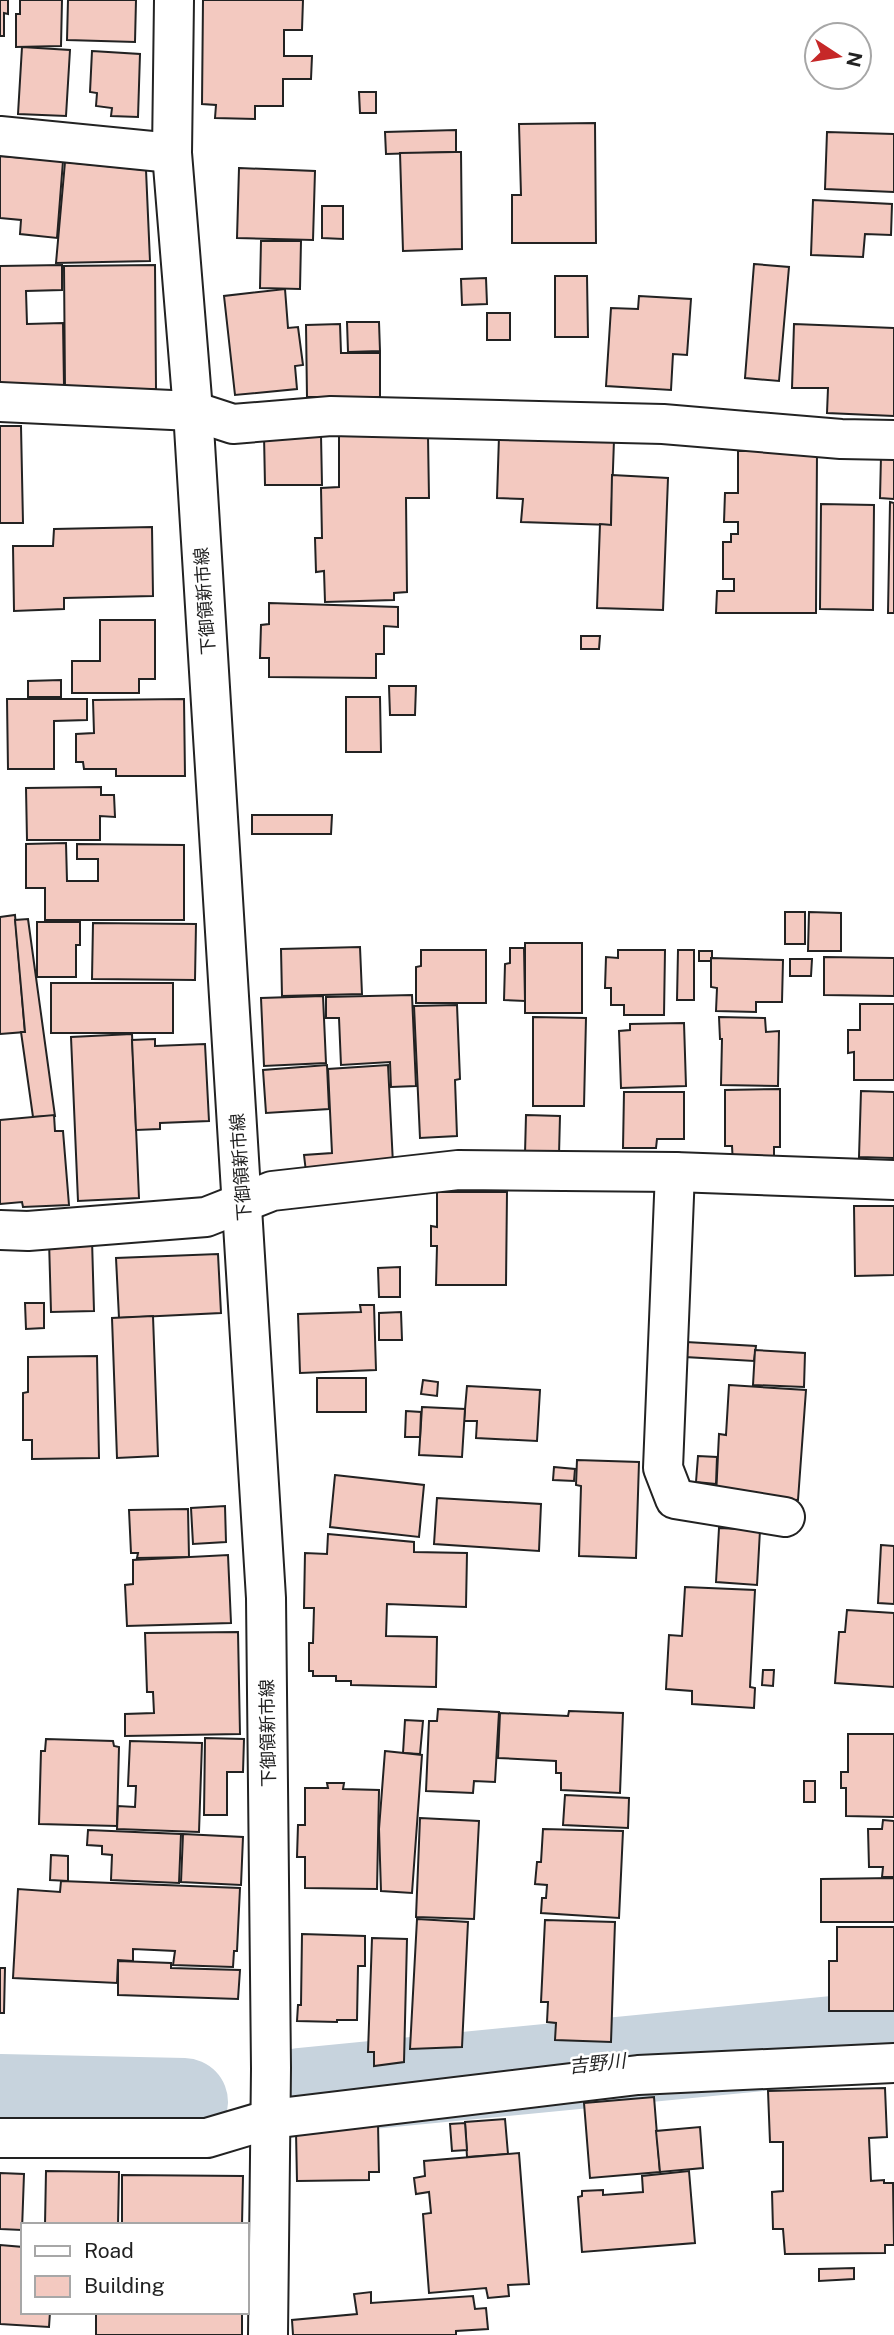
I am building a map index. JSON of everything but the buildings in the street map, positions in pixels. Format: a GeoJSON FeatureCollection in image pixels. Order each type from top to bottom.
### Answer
{"type":"FeatureCollection","features":[{"type":"Feature","properties":{"kind":"street","name":"下御領新市線"},"geometry":{"type":"LineString","coordinates":[[174,0],[172,153],[193,411],[266,1598],[271,2119],[268,2335]]}},
{"type":"Feature","properties":{"kind":"street"},"geometry":{"type":"LineString","coordinates":[[0,136],[172,153]]}},
{"type":"Feature","properties":{"kind":"street"},"geometry":{"type":"LineString","coordinates":[[0,402],[193,411],[233,424],[331,416],[663,424],[842,439],[894,440]]}},
{"type":"Feature","properties":{"kind":"street"},"geometry":{"type":"LineString","coordinates":[[0,1230],[28,1231],[206,1217],[272,1191],[458,1170],[675,1172],[894,1180]]}},
{"type":"Feature","properties":{"kind":"street"},"geometry":{"type":"LineString","coordinates":[[675,1172],[663,1468],[675,1499],[785,1517]]}},
{"type":"Feature","properties":{"kind":"street"},"geometry":{"type":"LineString","coordinates":[[0,2138],[207,2138],[271,2119],[638,2075],[894,2063]]}},
{"type":"Feature","properties":{"kind":"waterway","name":"吉野川"},"geometry":{"type":"LineString","coordinates":[[300,2092],[894,2034]]}},
{"type":"Feature","properties":{"kind":"waterway","name":"吉野川"},"geometry":{"type":"LineString","coordinates":[[0,2098],[184,2102]]}}]}
